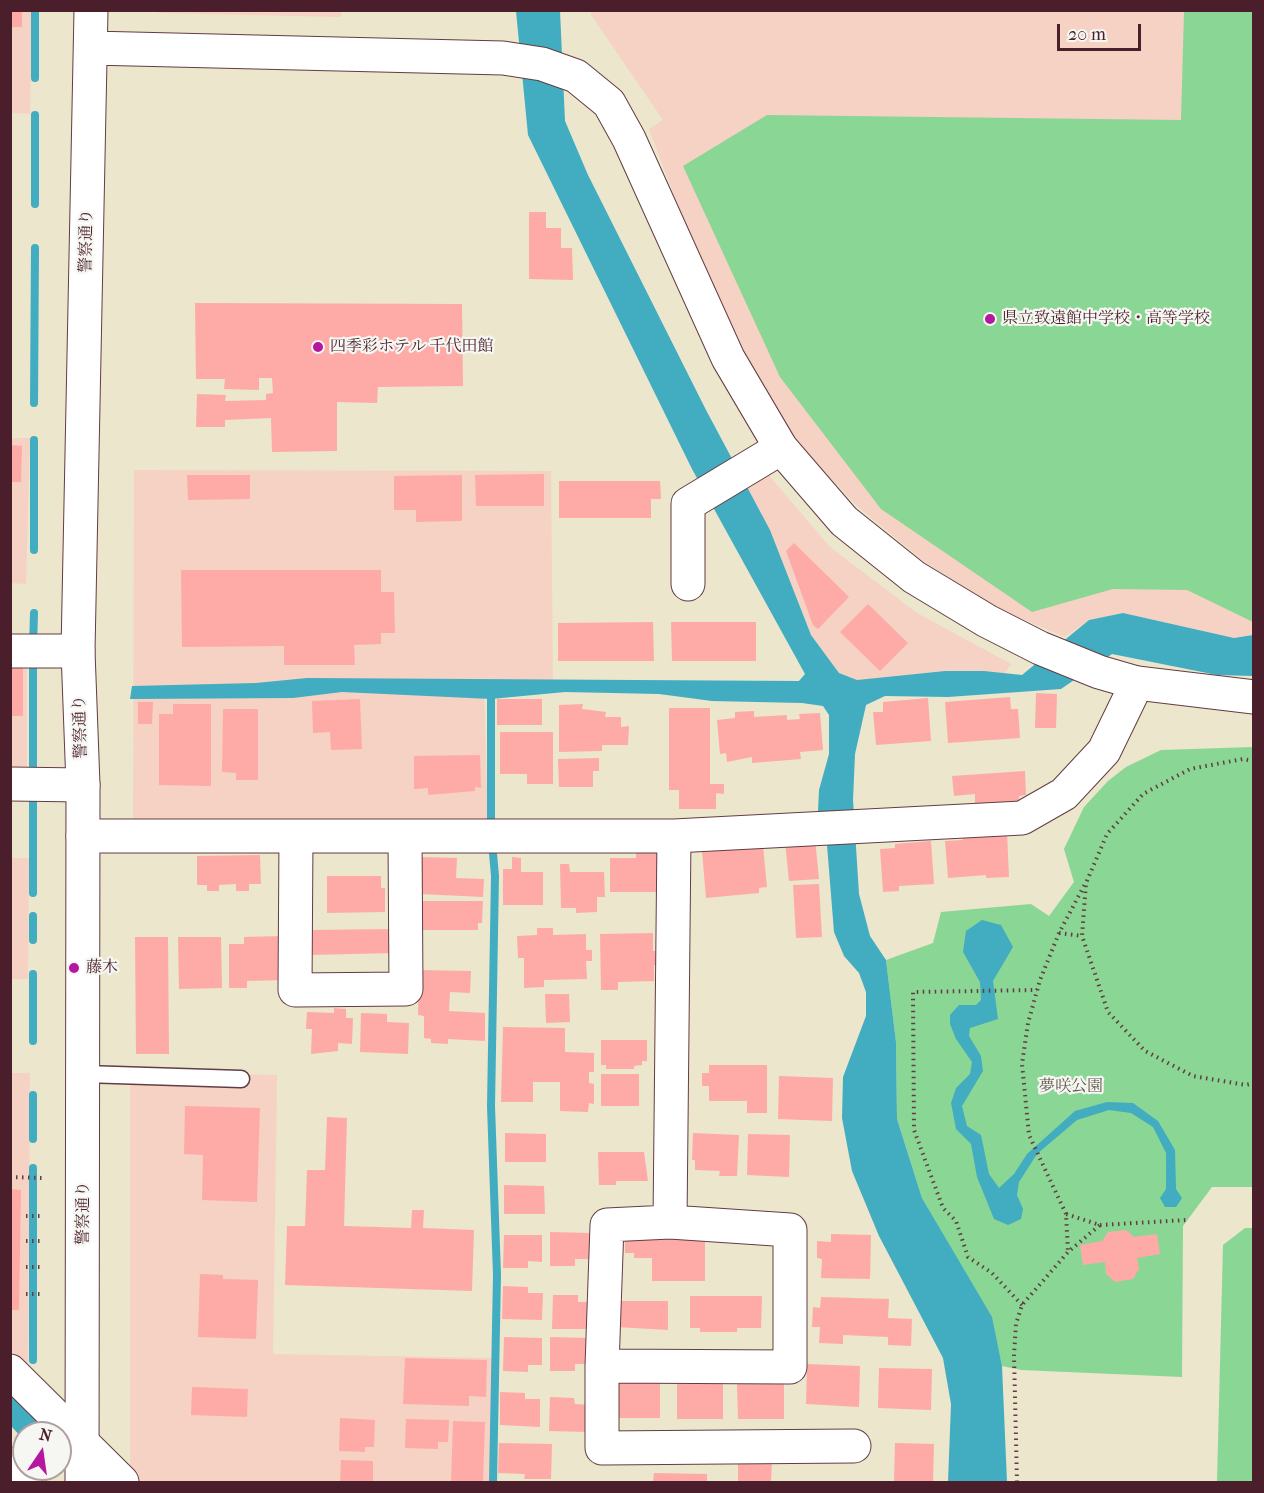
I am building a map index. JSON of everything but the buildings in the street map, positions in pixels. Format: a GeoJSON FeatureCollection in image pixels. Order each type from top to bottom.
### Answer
{"type":"FeatureCollection","features":[{"type":"Feature","properties":{"kind":"street","name":"警察通り"},"geometry":{"type":"LineString","coordinates":[[82,1482],[83,785],[78,651],[91,10]]}},
{"type":"Feature","properties":{"kind":"street"},"geometry":{"type":"LineString","coordinates":[[91,48],[503,58],[542,64],[576,76],[609,103],[629,140],[728,358],[781,448],[844,521],[914,577],[987,621],[1040,648],[1099,672],[1137,682],[1254,697]]}},
{"type":"Feature","properties":{"kind":"street"},"geometry":{"type":"LineString","coordinates":[[688,584],[688,504],[781,448]]}},
{"type":"Feature","properties":{"kind":"street"},"geometry":{"type":"LineString","coordinates":[[26,652],[78,651]]}},
{"type":"Feature","properties":{"kind":"street"},"geometry":{"type":"LineString","coordinates":[[83,836],[674,836],[1022,818],[1064,794],[1104,750],[1137,682]]}},
{"type":"Feature","properties":{"kind":"street"},"geometry":{"type":"LineString","coordinates":[[26,784],[83,785]]}},
{"type":"Feature","properties":{"kind":"street"},"geometry":{"type":"LineString","coordinates":[[296,837],[295,990],[406,989],[405,836]]}},
{"type":"Feature","properties":{"kind":"street"},"geometry":{"type":"LineString","coordinates":[[670,1222],[674,836]]}},
{"type":"Feature","properties":{"kind":"street"},"geometry":{"type":"LineString","coordinates":[[602,1366],[790,1366],[790,1230],[670,1222],[607,1225],[602,1366],[602,1448],[854,1446]]}},
{"type":"Feature","properties":{"kind":"street"},"geometry":{"type":"LineString","coordinates":[[10,1371],[122,1482]]}},
{"type":"Feature","properties":{"kind":"street"},"geometry":{"type":"LineString","coordinates":[[10,1464],[29,1482]]}},
{"type":"Feature","properties":{"kind":"lane"},"geometry":{"type":"LineString","coordinates":[[84,1074],[241,1078]]}},
{"type":"Feature","properties":{"kind":"path"},"geometry":{"type":"LineString","coordinates":[[1068,1252],[1066,1214],[1034,1147],[1028,1124],[1022,1064],[1028,1023],[1037,990],[1059,933],[1086,883],[1107,834],[1143,794],[1190,768],[1243,759],[1254,761]]}},
{"type":"Feature","properties":{"kind":"path"},"geometry":{"type":"LineString","coordinates":[[1086,883],[1082,936],[1108,1012],[1145,1051],[1193,1076],[1246,1085],[1254,1083]]}},
{"type":"Feature","properties":{"kind":"path"},"geometry":{"type":"LineString","coordinates":[[1059,933],[1082,936]]}},
{"type":"Feature","properties":{"kind":"path"},"geometry":{"type":"LineString","coordinates":[[1022,1305],[992,1273],[968,1257],[956,1221],[943,1208],[914,1130],[913,992],[1037,990]]}},
{"type":"Feature","properties":{"kind":"path"},"geometry":{"type":"LineString","coordinates":[[10,1178],[44,1178]]}},
{"type":"Feature","properties":{"kind":"path"},"geometry":{"type":"LineString","coordinates":[[1066,1214],[1100,1225],[1161,1219],[1187,1220]]}},
{"type":"Feature","properties":{"kind":"path"},"geometry":{"type":"LineString","coordinates":[[26,1216],[44,1216]]}},
{"type":"Feature","properties":{"kind":"path"},"geometry":{"type":"LineString","coordinates":[[1017,1482],[1014,1355],[1016,1324],[1022,1305],[1068,1252],[1100,1225]]}},
{"type":"Feature","properties":{"kind":"path"},"geometry":{"type":"LineString","coordinates":[[26,1241],[44,1241]]}},
{"type":"Feature","properties":{"kind":"path"},"geometry":{"type":"LineString","coordinates":[[26,1267],[44,1267]]}},
{"type":"Feature","properties":{"kind":"path"},"geometry":{"type":"LineString","coordinates":[[26,1294],[44,1294]]}},
{"type":"Feature","properties":{"kind":"shaded area","name":"県立致遠館中学校・高等学校"},"geometry":{"type":"Polygon","coordinates":[[[591,10],[1253,11],[1253,635],[1234,638],[1123,613],[1089,620],[1065,637],[1001,610],[926,563],[858,507],[789,434],[748,364],[704,275],[649,129],[663,120],[591,15],[591,10]]]}},
{"type":"Feature","properties":{"kind":"shaded area"},"geometry":{"type":"Polygon","coordinates":[[[11,11],[32,11],[30,114],[11,113],[11,11]]]}},
{"type":"Feature","properties":{"kind":"shaded area"},"geometry":{"type":"Polygon","coordinates":[[[156,11],[342,11],[341,17],[159,13],[156,11]]]}},
{"type":"Feature","properties":{"kind":"shaded area"},"geometry":{"type":"Polygon","coordinates":[[[11,438],[30,438],[26,584],[11,583],[11,438]]]}},
{"type":"Feature","properties":{"kind":"shaded area"},"geometry":{"type":"Polygon","coordinates":[[[134,470],[551,471],[553,687],[484,688],[488,829],[133,827],[134,470]]]}},
{"type":"Feature","properties":{"kind":"shaded area"},"geometry":{"type":"Polygon","coordinates":[[[766,472],[830,547],[917,613],[1011,664],[1005,673],[945,671],[857,680],[839,673],[811,635],[770,530],[745,483],[766,472]]]}},
{"type":"Feature","properties":{"kind":"shaded area"},"geometry":{"type":"Polygon","coordinates":[[[11,659],[27,660],[27,776],[11,776],[11,659]]]}},
{"type":"Feature","properties":{"kind":"shaded area"},"geometry":{"type":"Polygon","coordinates":[[[11,858],[29,858],[28,979],[11,979],[11,858]]]}},
{"type":"Feature","properties":{"kind":"shaded area"},"geometry":{"type":"Polygon","coordinates":[[[11,1073],[30,1073],[28,1368],[11,1350],[11,1073]]]}},
{"type":"Feature","properties":{"kind":"shaded area"},"geometry":{"type":"Polygon","coordinates":[[[130,1073],[277,1075],[273,1354],[494,1358],[492,1482],[136,1482],[130,1476],[130,1073]]]}},
{"type":"Feature","properties":{"kind":"green space","name":"県立致遠館中学校・高等学校"},"geometry":{"type":"Polygon","coordinates":[[[1184,11],[1253,11],[1253,622],[1187,590],[1113,589],[1032,612],[881,509],[780,377],[683,166],[767,115],[1181,120],[1184,11]]]}},
{"type":"Feature","properties":{"kind":"green space","name":"夢咲公園"},"geometry":{"type":"Polygon","coordinates":[[[1253,747],[1253,1187],[1212,1187],[1183,1226],[1182,1377],[1021,1370],[1002,1366],[991,1317],[922,1198],[897,1119],[896,1042],[886,960],[933,943],[941,912],[1031,904],[1049,916],[1074,882],[1064,849],[1084,807],[1108,781],[1126,767],[1161,750],[1253,747]]]}},
{"type":"Feature","properties":{"kind":"green space"},"geometry":{"type":"Polygon","coordinates":[[[1245,1228],[1254,1228],[1253,1482],[1217,1482],[1223,1245],[1245,1228]]]}},
{"type":"Feature","properties":{"kind":"water"},"geometry":{"type":"Polygon","coordinates":[[[516,11],[560,11],[565,121],[588,175],[706,410],[770,530],[811,635],[839,673],[857,680],[945,671],[984,671],[1022,675],[1089,620],[1123,613],[1234,638],[1253,635],[1253,676],[1217,675],[1112,654],[1061,689],[948,697],[885,696],[866,705],[855,754],[853,800],[859,894],[870,936],[886,960],[896,1042],[897,1119],[922,1198],[992,1317],[1002,1366],[1007,1482],[948,1482],[951,1404],[943,1358],[879,1236],[852,1171],[842,1118],[843,1077],[866,1016],[866,992],[859,973],[844,956],[834,932],[827,845],[818,811],[819,790],[829,754],[829,715],[823,706],[802,703],[712,701],[659,694],[565,692],[491,699],[342,692],[293,698],[130,699],[132,686],[256,683],[307,678],[799,681],[805,674],[692,469],[528,135],[516,11]]]}},
{"type":"Feature","properties":{"kind":"water"},"geometry":{"type":"Polygon","coordinates":[[[982,920],[1001,925],[1013,947],[993,981],[998,1019],[970,1028],[969,1036],[981,1056],[983,1071],[962,1106],[967,1126],[981,1135],[989,1174],[999,1188],[1014,1174],[1027,1154],[1075,1111],[1107,1102],[1133,1103],[1158,1121],[1175,1150],[1176,1189],[1182,1198],[1176,1207],[1165,1207],[1160,1198],[1166,1189],[1166,1153],[1153,1127],[1131,1113],[1109,1110],[1077,1120],[1037,1154],[1019,1182],[1017,1195],[1023,1209],[1021,1219],[1008,1225],[994,1219],[977,1177],[971,1144],[956,1129],[951,1103],[956,1088],[970,1074],[972,1062],[956,1039],[950,1024],[950,1015],[959,1005],[976,1005],[981,1000],[980,982],[963,952],[966,931],[982,920]]]}},
{"type":"Feature","properties":{"kind":"water"},"geometry":{"type":"Polygon","coordinates":[[[10,1386],[46,1421],[12,1421],[11,1426],[10,1386]]]}},
{"type":"Feature","properties":{"kind":"waterway"},"geometry":{"type":"LineString","coordinates":[[35,10],[35,78]]}},
{"type":"Feature","properties":{"kind":"waterway"},"geometry":{"type":"LineString","coordinates":[[35,115],[35,204]]}},
{"type":"Feature","properties":{"kind":"waterway"},"geometry":{"type":"LineString","coordinates":[[34,403],[35,248]]}},
{"type":"Feature","properties":{"kind":"waterway"},"geometry":{"type":"LineString","coordinates":[[34,440],[34,550]]}},
{"type":"Feature","properties":{"kind":"waterway"},"geometry":{"type":"LineString","coordinates":[[33,646],[34,613]]}},
{"type":"Feature","properties":{"kind":"waterway"},"geometry":{"type":"LineString","coordinates":[[33,659],[33,778]]}},
{"type":"Feature","properties":{"kind":"waterway"},"geometry":{"type":"LineString","coordinates":[[491,690],[491,830]]}},
{"type":"Feature","properties":{"kind":"waterway"},"geometry":{"type":"LineString","coordinates":[[33,791],[33,893]]}},
{"type":"Feature","properties":{"kind":"waterway"},"geometry":{"type":"LineString","coordinates":[[492,842],[495,876],[491,1106],[497,1275],[493,1482]]}},
{"type":"Feature","properties":{"kind":"waterway"},"geometry":{"type":"LineString","coordinates":[[33,916],[33,940]]}},
{"type":"Feature","properties":{"kind":"waterway"},"geometry":{"type":"LineString","coordinates":[[33,974],[33,1041]]}},
{"type":"Feature","properties":{"kind":"waterway"},"geometry":{"type":"LineString","coordinates":[[33,1095],[33,1139]]}},
{"type":"Feature","properties":{"kind":"waterway"},"geometry":{"type":"LineString","coordinates":[[33,1168],[33,1360]]}},
{"type":"Feature","properties":{"kind":"place","name":"県立致遠館中学校・高等学校"},"geometry":{"type":"Point","coordinates":[990,319]}},
{"type":"Feature","properties":{"kind":"place","name":"四季彩ホテル 千代田館"},"geometry":{"type":"Point","coordinates":[318,347]}},
{"type":"Feature","properties":{"kind":"place","name":"藤木"},"geometry":{"type":"Point","coordinates":[74,968]}}]}
